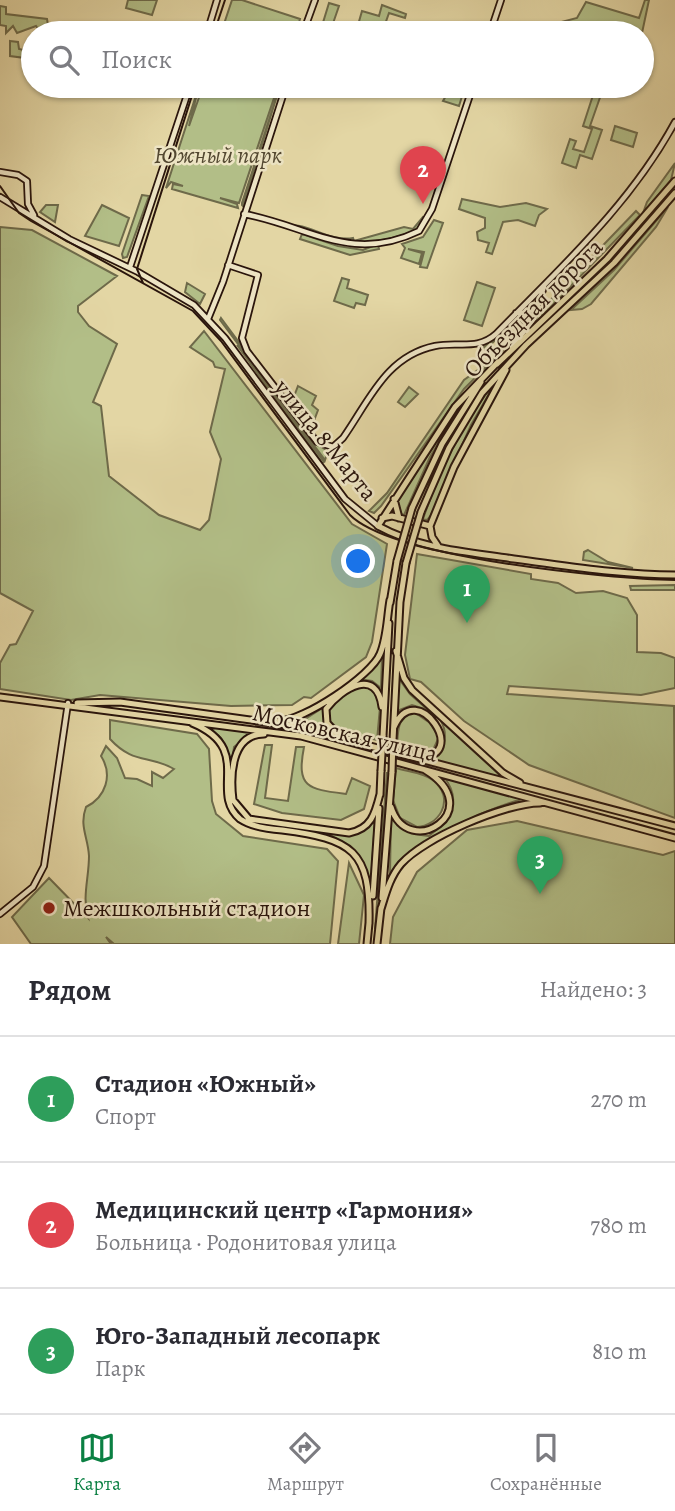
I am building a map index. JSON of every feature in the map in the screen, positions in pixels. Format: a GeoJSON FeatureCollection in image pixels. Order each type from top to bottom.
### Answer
{"type":"FeatureCollection","features":[{"type":"Feature","properties":{"kind":"main road","name":"Объездная дорога"},"geometry":{"type":"LineString","coordinates":[[390,600],[397,561],[412,509],[453,425],[475,389],[509,351],[607,259],[675,181]]}},
{"type":"Feature","properties":{"kind":"main road","name":"Объездная дорога"},"geometry":{"type":"LineString","coordinates":[[397,651],[406,563],[421,512],[459,430],[482,393],[515,356],[614,263],[675,193]]}},
{"type":"Feature","properties":{"kind":"main road"},"geometry":{"type":"LineString","coordinates":[[441,548],[434,541],[430,526],[454,467],[515,356]]}},
{"type":"Feature","properties":{"kind":"main road"},"geometry":{"type":"LineString","coordinates":[[378,526],[455,407],[498,362]]}},
{"type":"Feature","properties":{"kind":"main road"},"geometry":{"type":"LineString","coordinates":[[394,499],[400,518]]}},
{"type":"Feature","properties":{"kind":"main road"},"geometry":{"type":"LineString","coordinates":[[382,518],[400,518],[430,526]]}},
{"type":"Feature","properties":{"kind":"main road","name":"улица 8 Марта"},"geometry":{"type":"LineString","coordinates":[[378,526],[408,540],[441,548],[618,574],[675,575]]}},
{"type":"Feature","properties":{"kind":"main road"},"geometry":{"type":"LineString","coordinates":[[263,721],[288,721],[301,716],[369,668],[380,653],[390,600]]}},
{"type":"Feature","properties":{"kind":"main road"},"geometry":{"type":"LineString","coordinates":[[367,944],[376,871],[390,600]]}},
{"type":"Feature","properties":{"kind":"main road"},"geometry":{"type":"LineString","coordinates":[[377,944],[390,797],[397,651]]}},
{"type":"Feature","properties":{"kind":"main road"},"geometry":{"type":"LineString","coordinates":[[397,651],[404,678],[412,690],[503,773],[532,790]]}},
{"type":"Feature","properties":{"kind":"main road"},"geometry":{"type":"LineString","coordinates":[[343,737],[329,727],[326,709],[336,698],[359,684],[371,686],[379,692],[384,726]]}},
{"type":"Feature","properties":{"kind":"main road","name":"Московская улица"},"geometry":{"type":"LineString","coordinates":[[0,695],[292,735],[675,838]]}},
{"type":"Feature","properties":{"kind":"main road","name":"Московская улица"},"geometry":{"type":"LineString","coordinates":[[67,704],[109,701],[263,721],[343,737],[532,790],[675,826]]}},
{"type":"Feature","properties":{"kind":"main road"},"geometry":{"type":"LineString","coordinates":[[392,730],[400,716],[412,710],[422,712],[438,729],[442,742],[437,752],[425,757],[411,756]]}},
{"type":"Feature","properties":{"kind":"main road"},"geometry":{"type":"LineString","coordinates":[[183,719],[209,731],[220,743],[228,765],[230,808],[240,819],[272,829],[328,838],[352,851],[362,865],[369,885],[369,924]]}},
{"type":"Feature","properties":{"kind":"main road"},"geometry":{"type":"LineString","coordinates":[[292,735],[253,735],[238,749],[232,791],[233,800],[243,815],[260,822],[349,833],[363,829],[371,821],[380,794]]}},
{"type":"Feature","properties":{"kind":"main road"},"geometry":{"type":"LineString","coordinates":[[390,797],[394,815],[404,827],[417,831],[440,824],[449,809],[450,800],[446,787],[419,767]]}},
{"type":"Feature","properties":{"kind":"main road"},"geometry":{"type":"LineString","coordinates":[[381,909],[393,876],[408,856],[505,807],[547,803]]}},
{"type":"Feature","properties":{"kind":"street"},"geometry":{"type":"LineString","coordinates":[[211,21],[217,0]]}},
{"type":"Feature","properties":{"kind":"street"},"geometry":{"type":"LineString","coordinates":[[307,21],[314,0]]}},
{"type":"Feature","properties":{"kind":"street"},"geometry":{"type":"LineString","coordinates":[[494,21],[501,0]]}},
{"type":"Feature","properties":{"kind":"street"},"geometry":{"type":"LineString","coordinates":[[130,267],[186,98]]}},
{"type":"Feature","properties":{"kind":"street"},"geometry":{"type":"LineString","coordinates":[[208,319],[229,265],[282,98]]}},
{"type":"Feature","properties":{"kind":"street"},"geometry":{"type":"LineString","coordinates":[[244,214],[349,246],[406,236],[423,228],[469,98]]}},
{"type":"Feature","properties":{"kind":"street"},"geometry":{"type":"LineString","coordinates":[[229,265],[258,275],[241,332],[247,351],[313,437],[327,448],[333,447],[343,438],[389,369],[406,357],[435,346],[478,346],[489,340],[628,197],[647,171],[675,122]]}},
{"type":"Feature","properties":{"kind":"street"},"geometry":{"type":"LineString","coordinates":[[0,173],[23,177],[29,185],[30,211],[42,223]]}},
{"type":"Feature","properties":{"kind":"street"},"geometry":{"type":"LineString","coordinates":[[12,203],[24,201],[29,194]]}},
{"type":"Feature","properties":{"kind":"street","name":"улица 8 Марта"},"geometry":{"type":"LineString","coordinates":[[0,197],[42,223],[130,267],[184,298],[208,319],[345,499],[378,526]]}},
{"type":"Feature","properties":{"kind":"street"},"geometry":{"type":"LineString","coordinates":[[509,351],[528,327],[545,283]]}},
{"type":"Feature","properties":{"kind":"street"},"geometry":{"type":"LineString","coordinates":[[516,313],[523,312],[528,316],[528,327]]}},
{"type":"Feature","properties":{"kind":"street"},"geometry":{"type":"LineString","coordinates":[[0,914],[33,887],[44,866],[67,704]]}},
{"type":"Feature","properties":{"kind":"green space"},"geometry":{"type":"Polygon","coordinates":[[[128,0],[157,0],[152,15],[126,8],[128,0]]]}},
{"type":"Feature","properties":{"kind":"green space"},"geometry":{"type":"Polygon","coordinates":[[[232,0],[242,0],[300,19],[299,21],[225,21],[232,0]]]}},
{"type":"Feature","properties":{"kind":"green space"},"geometry":{"type":"Polygon","coordinates":[[[645,0],[649,0],[645,21],[565,21],[577,18],[586,2],[639,18],[645,0]]]}},
{"type":"Feature","properties":{"kind":"green space"},"geometry":{"type":"Polygon","coordinates":[[[329,3],[339,6],[334,21],[323,21],[329,3]]]}},
{"type":"Feature","properties":{"kind":"green space"},"geometry":{"type":"Polygon","coordinates":[[[382,5],[406,14],[405,18],[389,13],[386,21],[359,21],[362,11],[379,16],[382,5]]]}},
{"type":"Feature","properties":{"kind":"green space"},"geometry":{"type":"Polygon","coordinates":[[[0,6],[6,7],[6,14],[47,21],[21,21],[21,32],[17,33],[13,26],[6,33],[6,26],[0,25],[0,6]]]}},
{"type":"Feature","properties":{"kind":"green space"},"geometry":{"type":"Polygon","coordinates":[[[10,41],[18,42],[21,57],[10,56],[10,41]]]}},
{"type":"Feature","properties":{"kind":"green space","name":"Южный парк"},"geometry":{"type":"Polygon","coordinates":[[[195,98],[189,126],[199,98],[274,98],[239,203],[220,198],[237,204],[238,208],[172,189],[173,184],[183,186],[171,182],[166,188],[195,98]]]}},
{"type":"Feature","properties":{"kind":"green space"},"geometry":{"type":"Polygon","coordinates":[[[276,98],[243,206],[276,98],[276,98]]]}},
{"type":"Feature","properties":{"kind":"green space"},"geometry":{"type":"Polygon","coordinates":[[[445,98],[461,98],[459,106],[443,101],[445,98]]]}},
{"type":"Feature","properties":{"kind":"green space"},"geometry":{"type":"Polygon","coordinates":[[[592,98],[600,98],[590,126],[602,130],[592,159],[580,155],[576,168],[562,163],[570,139],[576,141],[573,149],[584,152],[592,129],[583,126],[592,98]]]}},
{"type":"Feature","properties":{"kind":"green space"},"geometry":{"type":"Polygon","coordinates":[[[615,126],[637,133],[633,147],[611,140],[615,126]]]}},
{"type":"Feature","properties":{"kind":"green space"},"geometry":{"type":"Polygon","coordinates":[[[675,163],[671,180],[643,213],[647,202],[675,163]]]}},
{"type":"Feature","properties":{"kind":"green space"},"geometry":{"type":"Polygon","coordinates":[[[142,195],[149,196],[127,257],[123,258],[122,254],[142,195]]]}},
{"type":"Feature","properties":{"kind":"green space"},"geometry":{"type":"Polygon","coordinates":[[[462,199],[500,207],[526,203],[547,209],[539,215],[535,226],[518,220],[503,222],[492,254],[486,252],[489,243],[478,240],[477,232],[485,228],[485,218],[459,209],[462,199]]]}},
{"type":"Feature","properties":{"kind":"green space"},"geometry":{"type":"Polygon","coordinates":[[[46,205],[58,205],[55,222],[40,212],[46,205]]]}},
{"type":"Feature","properties":{"kind":"green space"},"geometry":{"type":"Polygon","coordinates":[[[102,205],[129,218],[119,246],[85,236],[102,205]]]}},
{"type":"Feature","properties":{"kind":"green space"},"geometry":{"type":"Polygon","coordinates":[[[668,207],[656,227],[591,304],[582,309],[571,310],[614,270],[668,207]]]}},
{"type":"Feature","properties":{"kind":"green space"},"geometry":{"type":"Polygon","coordinates":[[[636,211],[640,215],[533,325],[537,314],[636,211]]]}},
{"type":"Feature","properties":{"kind":"green space"},"geometry":{"type":"Polygon","coordinates":[[[423,217],[426,218],[419,229],[401,236],[369,242],[354,241],[404,227],[413,229],[423,217]]]}},
{"type":"Feature","properties":{"kind":"green space"},"geometry":{"type":"Polygon","coordinates":[[[434,220],[443,223],[427,268],[420,267],[424,252],[408,249],[422,253],[419,264],[401,258],[405,248],[402,244],[423,237],[434,220]]]}},
{"type":"Feature","properties":{"kind":"green space"},"geometry":{"type":"Polygon","coordinates":[[[291,226],[303,227],[336,237],[353,238],[354,241],[325,236],[291,226]]]}},
{"type":"Feature","properties":{"kind":"green space"},"geometry":{"type":"Polygon","coordinates":[[[0,227],[32,230],[117,276],[78,306],[78,312],[89,326],[117,344],[93,402],[101,406],[109,476],[159,515],[200,530],[209,520],[221,459],[210,432],[225,369],[215,367],[213,362],[190,347],[204,331],[352,524],[387,544],[372,642],[366,657],[311,698],[304,697],[292,705],[231,706],[100,695],[71,700],[0,689],[0,663],[10,645],[16,644],[33,611],[0,593],[0,227]]]}},
{"type":"Feature","properties":{"kind":"green space"},"geometry":{"type":"Polygon","coordinates":[[[302,234],[338,246],[363,250],[378,244],[379,249],[350,255],[300,239],[302,234]]]}},
{"type":"Feature","properties":{"kind":"green space"},"geometry":{"type":"Polygon","coordinates":[[[342,278],[349,280],[347,288],[368,295],[365,305],[356,303],[354,308],[334,301],[342,278]]]}},
{"type":"Feature","properties":{"kind":"green space"},"geometry":{"type":"Polygon","coordinates":[[[477,282],[495,288],[482,326],[464,320],[477,282]]]}},
{"type":"Feature","properties":{"kind":"green space"},"geometry":{"type":"Polygon","coordinates":[[[187,283],[205,294],[200,304],[185,292],[187,283]]]}},
{"type":"Feature","properties":{"kind":"green space"},"geometry":{"type":"Polygon","coordinates":[[[518,314],[524,314],[528,322],[526,327],[464,389],[381,506],[374,513],[369,511],[387,493],[464,380],[489,362],[525,326],[518,318],[484,351],[483,348],[518,314]]]}},
{"type":"Feature","properties":{"kind":"green space"},"geometry":{"type":"Polygon","coordinates":[[[221,318],[313,442],[328,451],[325,460],[220,320],[221,318]]]}},
{"type":"Feature","properties":{"kind":"green space"},"geometry":{"type":"Polygon","coordinates":[[[237,345],[324,462],[322,463],[237,345]]]}},
{"type":"Feature","properties":{"kind":"green space"},"geometry":{"type":"Polygon","coordinates":[[[497,380],[471,425],[431,515],[427,520],[423,519],[454,446],[473,412],[497,380]]]}},
{"type":"Feature","properties":{"kind":"green space"},"geometry":{"type":"Polygon","coordinates":[[[298,386],[316,396],[312,405],[318,410],[312,426],[293,399],[298,386]]]}},
{"type":"Feature","properties":{"kind":"green space"},"geometry":{"type":"Polygon","coordinates":[[[409,387],[418,394],[405,407],[398,402],[409,387]]]}},
{"type":"Feature","properties":{"kind":"green space"},"geometry":{"type":"Polygon","coordinates":[[[464,400],[430,457],[404,515],[401,514],[397,500],[443,427],[464,400]]]}},
{"type":"Feature","properties":{"kind":"green space"},"geometry":{"type":"Polygon","coordinates":[[[588,550],[608,562],[633,568],[583,560],[584,552],[588,550]]]}},
{"type":"Feature","properties":{"kind":"green space"},"geometry":{"type":"Polygon","coordinates":[[[417,554],[531,574],[531,579],[558,583],[576,593],[603,591],[627,598],[637,615],[637,652],[661,653],[675,658],[675,688],[641,695],[509,686],[507,694],[674,706],[675,818],[529,765],[464,721],[421,682],[410,679],[405,655],[417,554]]]}},
{"type":"Feature","properties":{"kind":"green space"},"geometry":{"type":"Polygon","coordinates":[[[675,585],[675,590],[631,590],[630,586],[675,585]]]}},
{"type":"Feature","properties":{"kind":"green space"},"geometry":{"type":"Polygon","coordinates":[[[382,657],[381,688],[372,681],[359,679],[372,670],[382,657]]]}},
{"type":"Feature","properties":{"kind":"green space"},"geometry":{"type":"Polygon","coordinates":[[[397,676],[410,694],[428,710],[412,705],[397,711],[397,676]]]}},
{"type":"Feature","properties":{"kind":"green space"},"geometry":{"type":"Polygon","coordinates":[[[363,686],[374,690],[380,707],[377,740],[340,731],[329,720],[330,707],[338,698],[363,686]]]}},
{"type":"Feature","properties":{"kind":"green space"},"geometry":{"type":"Polygon","coordinates":[[[324,707],[328,731],[292,723],[302,721],[324,707]]]}},
{"type":"Feature","properties":{"kind":"green space"},"geometry":{"type":"Polygon","coordinates":[[[414,712],[430,723],[439,737],[433,750],[425,754],[397,748],[401,722],[414,712]]]}},
{"type":"Feature","properties":{"kind":"green space"},"geometry":{"type":"Polygon","coordinates":[[[110,720],[197,734],[209,749],[212,801],[216,814],[243,836],[327,849],[338,861],[330,944],[114,944],[106,937],[111,944],[31,944],[12,917],[49,878],[88,918],[86,895],[89,856],[83,820],[86,807],[93,803],[106,785],[107,771],[101,756],[106,746],[117,758],[125,778],[137,779],[152,786],[152,772],[163,778],[174,769],[126,753],[110,739],[110,720]]]}},
{"type":"Feature","properties":{"kind":"green space"},"geometry":{"type":"Polygon","coordinates":[[[441,721],[504,779],[432,760],[444,742],[445,732],[441,721]]]}},
{"type":"Feature","properties":{"kind":"green space"},"geometry":{"type":"Polygon","coordinates":[[[205,725],[252,732],[234,747],[232,762],[221,738],[205,725]]]}},
{"type":"Feature","properties":{"kind":"green space"},"geometry":{"type":"Polygon","coordinates":[[[265,745],[272,745],[265,798],[288,801],[296,747],[304,747],[302,771],[308,784],[314,788],[346,794],[352,778],[370,786],[364,809],[341,820],[282,813],[254,804],[265,745]]]}},
{"type":"Feature","properties":{"kind":"green space"},"geometry":{"type":"Polygon","coordinates":[[[396,768],[429,777],[442,791],[444,805],[441,812],[425,826],[417,827],[400,818],[393,800],[396,768]]]}},
{"type":"Feature","properties":{"kind":"green space"},"geometry":{"type":"Polygon","coordinates":[[[387,772],[382,872],[375,929],[387,772]]]}},
{"type":"Feature","properties":{"kind":"green space"},"geometry":{"type":"Polygon","coordinates":[[[444,777],[522,799],[451,828],[418,849],[390,874],[391,816],[408,831],[429,836],[452,810],[453,794],[444,777]]]}},
{"type":"Feature","properties":{"kind":"green space"},"geometry":{"type":"Polygon","coordinates":[[[375,819],[371,882],[354,850],[329,834],[359,833],[375,819]]]}},
{"type":"Feature","properties":{"kind":"green space"},"geometry":{"type":"Polygon","coordinates":[[[517,821],[663,855],[675,851],[675,944],[390,944],[393,917],[417,872],[467,830],[517,821]]]}},
{"type":"Feature","properties":{"kind":"green space"},"geometry":{"type":"Polygon","coordinates":[[[349,863],[364,895],[359,944],[338,944],[349,863]]]}},
{"type":"Feature","properties":{"kind":"tram line"},"geometry":{"type":"LineString","coordinates":[[218,21],[225,0]]}},
{"type":"Feature","properties":{"kind":"tram line"},"geometry":{"type":"LineString","coordinates":[[143,283],[137,269],[191,98]]}},
{"type":"Feature","properties":{"kind":"tram line"},"geometry":{"type":"LineString","coordinates":[[0,186],[19,213],[31,221],[193,311],[221,341],[350,515],[374,530],[410,543],[504,563],[603,575],[675,580]]}},
{"type":"Feature","properties":{"kind":"place","name":"Медицинский центр «Гармония»"},"geometry":{"type":"Point","coordinates":[423,204]}},
{"type":"Feature","properties":{"kind":"place","name":"Стадион «Южный»"},"geometry":{"type":"Point","coordinates":[467,623]}},
{"type":"Feature","properties":{"kind":"place","name":"Юго-Западный лесопарк"},"geometry":{"type":"Point","coordinates":[540,894]}},
{"type":"Feature","properties":{"kind":"place","name":"Межшкольный стадион"},"geometry":{"type":"Point","coordinates":[49,908]}}]}
